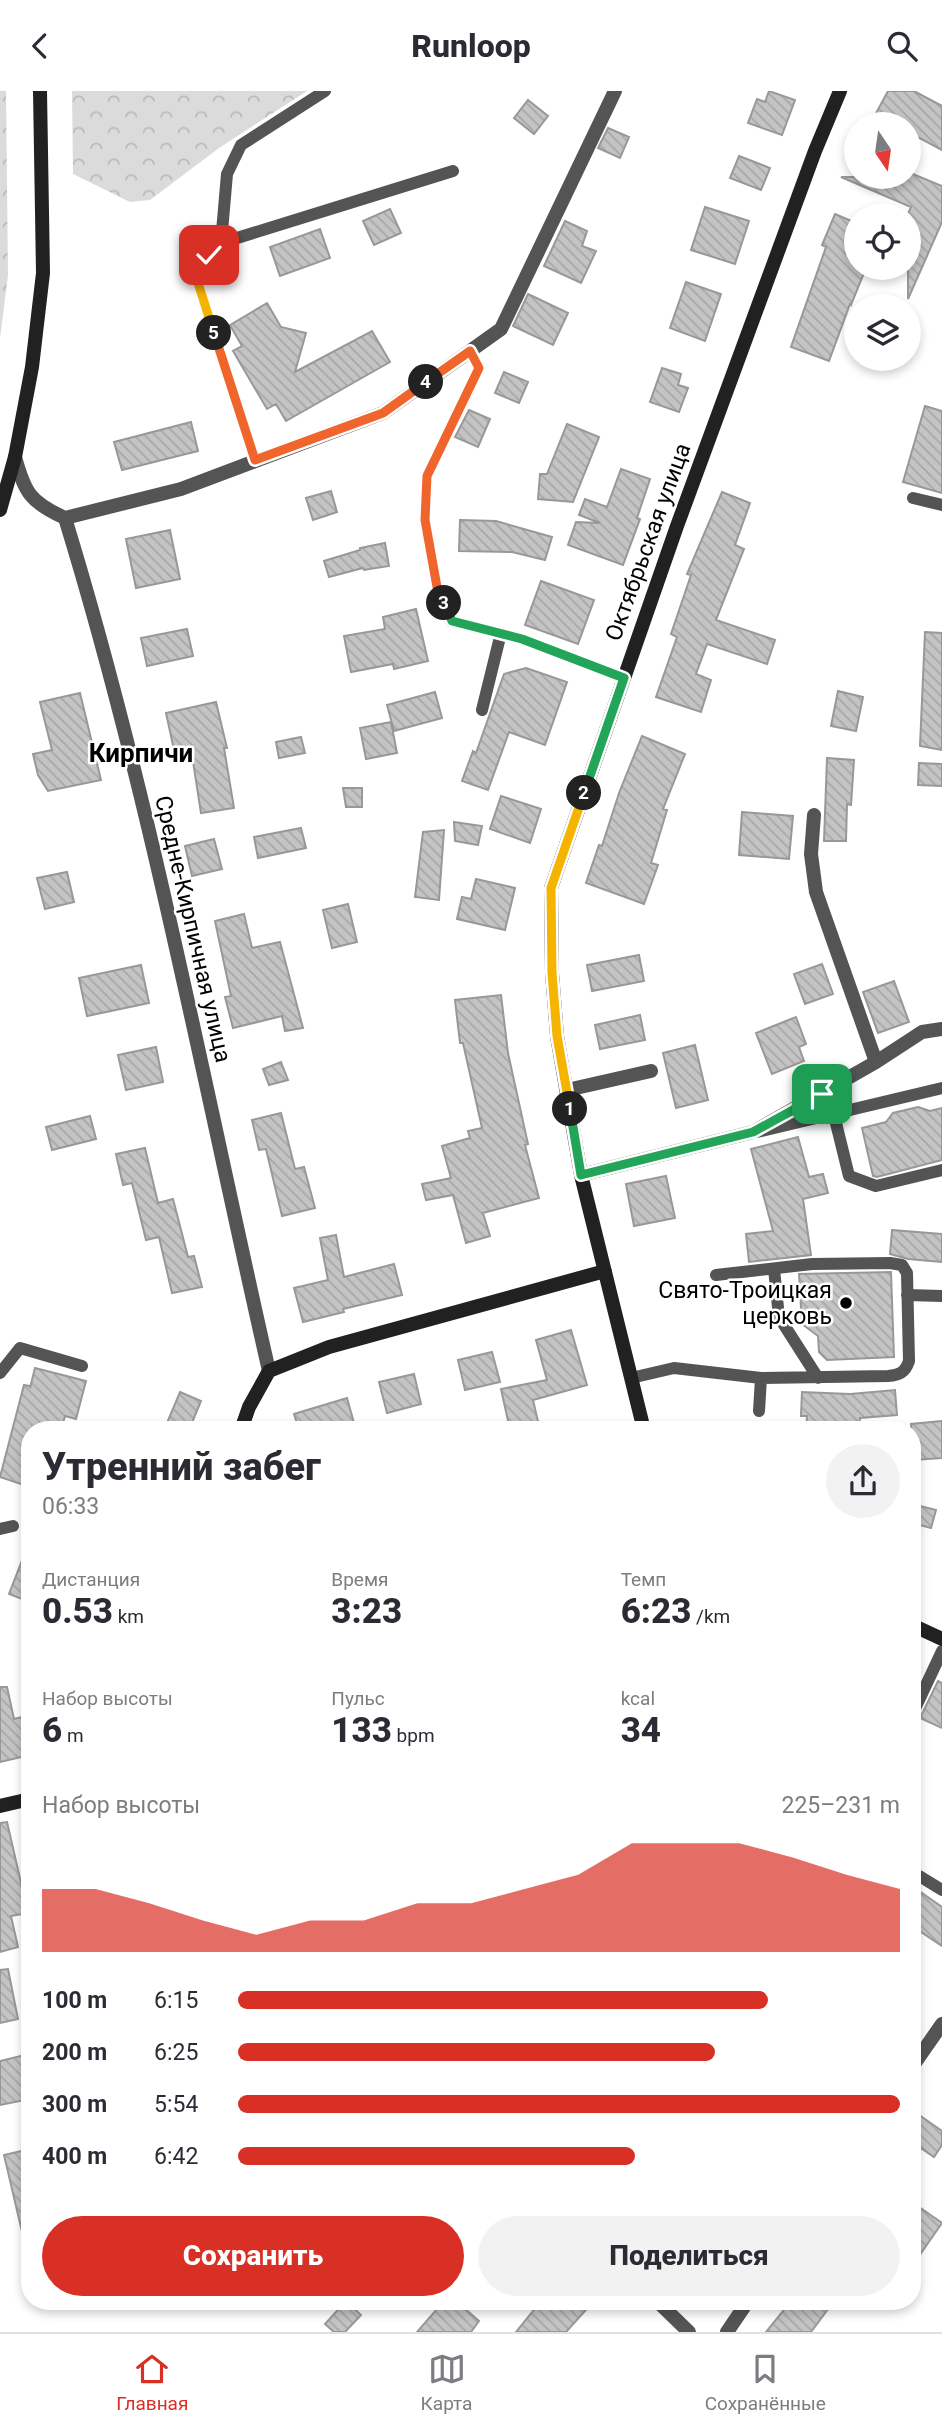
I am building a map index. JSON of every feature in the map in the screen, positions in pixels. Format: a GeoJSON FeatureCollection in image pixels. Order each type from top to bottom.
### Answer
{"type":"FeatureCollection","features":[{"type":"Feature","properties":{"kind":"street"},"geometry":{"type":"LineString","coordinates":[[0,510],[15,457],[32,367],[43,273],[40,91]]}},
{"type":"Feature","properties":{"kind":"street"},"geometry":{"type":"LineString","coordinates":[[15,457],[21,480],[30,496],[48,510],[65,518],[181,489],[383,413],[501,329],[615,91]]}},
{"type":"Feature","properties":{"kind":"street","name":"Октябрьская улица"},"geometry":{"type":"LineString","coordinates":[[642,1421],[581,1175],[557,1036],[552,973],[551,888],[691,487],[810,164],[840,91]]}},
{"type":"Feature","properties":{"kind":"street","name":"Средне-Кирпичная улица"},"geometry":{"type":"LineString","coordinates":[[65,518],[97,624],[176,949],[270,1371]]}},
{"type":"Feature","properties":{"kind":"street"},"geometry":{"type":"LineString","coordinates":[[814,815],[811,854],[816,892],[876,1062]]}},
{"type":"Feature","properties":{"kind":"street"},"geometry":{"type":"LineString","coordinates":[[581,1175],[753,1132],[876,1062],[922,1032],[942,1029]]}},
{"type":"Feature","properties":{"kind":"street"},"geometry":{"type":"LineString","coordinates":[[567,1090],[651,1071]]}},
{"type":"Feature","properties":{"kind":"street"},"geometry":{"type":"LineString","coordinates":[[244,1421],[270,1371],[329,1347],[605,1271]]}},
{"type":"Feature","properties":{"kind":"street"},"geometry":{"type":"LineString","coordinates":[[921,1629],[942,1639]]}},
{"type":"Feature","properties":{"kind":"street"},"geometry":{"type":"LineString","coordinates":[[0,1806],[21,1802]]}},
{"type":"Feature","properties":{"kind":"street"},"geometry":{"type":"LineString","coordinates":[[921,2054],[942,2024]]}},
{"type":"Feature","properties":{"kind":"street"},"geometry":{"type":"LineString","coordinates":[[666,2310],[689,2332]]}},
{"type":"Feature","properties":{"kind":"street"},"geometry":{"type":"LineString","coordinates":[[727,2332],[742,2310]]}},
{"type":"Feature","properties":{"kind":"lane"},"geometry":{"type":"LineString","coordinates":[[221,243],[227,174],[242,145],[325,91]]}},
{"type":"Feature","properties":{"kind":"lane"},"geometry":{"type":"LineString","coordinates":[[255,460],[198,283],[202,267],[209,255],[221,243],[453,171]]}},
{"type":"Feature","properties":{"kind":"lane"},"geometry":{"type":"LineString","coordinates":[[470,351],[479,368],[427,476],[425,520],[437,587],[452,621],[501,633],[624,678]]}},
{"type":"Feature","properties":{"kind":"lane"},"geometry":{"type":"LineString","coordinates":[[913,498],[942,505]]}},
{"type":"Feature","properties":{"kind":"lane"},"geometry":{"type":"LineString","coordinates":[[482,710],[501,633]]}},
{"type":"Feature","properties":{"kind":"lane"},"geometry":{"type":"LineString","coordinates":[[753,1132],[942,1088]]}},
{"type":"Feature","properties":{"kind":"lane"},"geometry":{"type":"LineString","coordinates":[[834,1115],[849,1176],[876,1186],[942,1170]]}},
{"type":"Feature","properties":{"kind":"lane"},"geometry":{"type":"LineString","coordinates":[[631,1378],[674,1368],[761,1378],[888,1376],[898,1375],[905,1370],[909,1361],[907,1273],[902,1265],[812,1264],[716,1275]]}},
{"type":"Feature","properties":{"kind":"lane"},"geometry":{"type":"LineString","coordinates":[[774,1269],[779,1317],[818,1378]]}},
{"type":"Feature","properties":{"kind":"lane"},"geometry":{"type":"LineString","coordinates":[[907,1295],[942,1296]]}},
{"type":"Feature","properties":{"kind":"lane"},"geometry":{"type":"LineString","coordinates":[[0,1373],[20,1348],[82,1366]]}},
{"type":"Feature","properties":{"kind":"lane"},"geometry":{"type":"LineString","coordinates":[[759,1411],[761,1378]]}},
{"type":"Feature","properties":{"kind":"lane"},"geometry":{"type":"LineString","coordinates":[[921,1696],[942,1651]]}},
{"type":"Feature","properties":{"kind":"lane"},"geometry":{"type":"LineString","coordinates":[[921,1877],[942,1890]]}},
{"type":"Feature","properties":{"kind":"green space"},"geometry":{"type":"Polygon","coordinates":[[[0,91],[6,91],[8,275],[0,338],[0,91]]]}},
{"type":"Feature","properties":{"kind":"green space"},"geometry":{"type":"Polygon","coordinates":[[[72,91],[307,91],[219,148],[150,200],[130,202],[73,174],[72,91]]]}},
{"type":"Feature","properties":{"kind":"building"},"geometry":{"type":"Polygon","coordinates":[[[769,91],[795,100],[782,135],[748,123],[757,99],[765,102],[769,91]]]}},
{"type":"Feature","properties":{"kind":"building"},"geometry":{"type":"Polygon","coordinates":[[[888,91],[914,91],[942,106],[942,150],[921,139],[921,112],[877,112],[888,91]]]}},
{"type":"Feature","properties":{"kind":"building"},"geometry":{"type":"Polygon","coordinates":[[[528,100],[548,116],[534,134],[514,118],[528,100]]]}},
{"type":"Feature","properties":{"kind":"building"},"geometry":{"type":"Polygon","coordinates":[[[608,128],[629,137],[620,158],[598,148],[608,128]]]}},
{"type":"Feature","properties":{"kind":"building"},"geometry":{"type":"Polygon","coordinates":[[[739,156],[770,168],[761,190],[730,178],[739,156]]]}},
{"type":"Feature","properties":{"kind":"building"},"geometry":{"type":"Polygon","coordinates":[[[921,177],[942,186],[942,222],[921,270],[921,203],[902,203],[869,189],[921,189],[921,177]]]}},
{"type":"Feature","properties":{"kind":"building"},"geometry":{"type":"Polygon","coordinates":[[[705,207],[749,221],[735,264],[691,250],[705,207]]]}},
{"type":"Feature","properties":{"kind":"building"},"geometry":{"type":"Polygon","coordinates":[[[390,209],[401,233],[374,245],[363,221],[390,209]]]}},
{"type":"Feature","properties":{"kind":"building"},"geometry":{"type":"Polygon","coordinates":[[[835,214],[844,218],[844,280],[861,280],[855,294],[844,294],[844,320],[829,361],[791,347],[826,247],[822,245],[835,214]]]}},
{"type":"Feature","properties":{"kind":"building"},"geometry":{"type":"Polygon","coordinates":[[[565,221],[587,231],[582,246],[596,251],[581,283],[544,266],[565,221]]]}},
{"type":"Feature","properties":{"kind":"building"},"geometry":{"type":"Polygon","coordinates":[[[320,229],[330,258],[280,276],[270,247],[320,229]]]}},
{"type":"Feature","properties":{"kind":"building"},"geometry":{"type":"Polygon","coordinates":[[[908,280],[916,280],[910,294],[908,294],[908,280]]]}},
{"type":"Feature","properties":{"kind":"building"},"geometry":{"type":"Polygon","coordinates":[[[686,282],[721,294],[705,341],[670,328],[686,282]]]}},
{"type":"Feature","properties":{"kind":"building"},"geometry":{"type":"Polygon","coordinates":[[[528,294],[568,313],[553,345],[513,326],[528,294]]]}},
{"type":"Feature","properties":{"kind":"building"},"geometry":{"type":"Polygon","coordinates":[[[267,303],[281,327],[306,333],[295,372],[372,331],[390,362],[286,421],[276,404],[267,409],[233,351],[242,346],[230,325],[267,303]]]}},
{"type":"Feature","properties":{"kind":"building"},"geometry":{"type":"Polygon","coordinates":[[[662,368],[681,374],[678,385],[688,388],[679,412],[650,402],[662,368]]]}},
{"type":"Feature","properties":{"kind":"building"},"geometry":{"type":"Polygon","coordinates":[[[504,372],[528,382],[519,403],[495,393],[504,372]]]}},
{"type":"Feature","properties":{"kind":"building"},"geometry":{"type":"Polygon","coordinates":[[[925,406],[942,411],[942,493],[903,482],[925,406]]]}},
{"type":"Feature","properties":{"kind":"building"},"geometry":{"type":"Polygon","coordinates":[[[469,410],[490,419],[478,447],[455,437],[469,410]]]}},
{"type":"Feature","properties":{"kind":"building"},"geometry":{"type":"Polygon","coordinates":[[[191,422],[198,451],[122,470],[114,442],[191,422]]]}},
{"type":"Feature","properties":{"kind":"building"},"geometry":{"type":"Polygon","coordinates":[[[567,424],[599,437],[573,502],[538,499],[540,474],[547,474],[567,424]]]}},
{"type":"Feature","properties":{"kind":"building"},"geometry":{"type":"Polygon","coordinates":[[[621,469],[650,479],[637,518],[640,519],[623,565],[568,545],[576,522],[600,523],[579,515],[585,499],[607,507],[621,469]]]}},
{"type":"Feature","properties":{"kind":"building"},"geometry":{"type":"Polygon","coordinates":[[[331,491],[337,512],[313,520],[306,498],[331,491]]]}},
{"type":"Feature","properties":{"kind":"building"},"geometry":{"type":"Polygon","coordinates":[[[722,492],[750,503],[735,545],[744,549],[716,620],[775,640],[767,664],[707,644],[696,674],[711,680],[701,712],[656,697],[677,637],[671,634],[691,575],[687,574],[722,492]]]}},
{"type":"Feature","properties":{"kind":"building"},"geometry":{"type":"Polygon","coordinates":[[[460,520],[496,521],[552,537],[545,560],[512,552],[459,551],[460,520]]]}},
{"type":"Feature","properties":{"kind":"building"},"geometry":{"type":"Polygon","coordinates":[[[170,530],[180,579],[136,588],[126,539],[170,530]]]}},
{"type":"Feature","properties":{"kind":"building"},"geometry":{"type":"Polygon","coordinates":[[[385,543],[389,566],[363,568],[329,577],[324,561],[360,548],[385,543]]]}},
{"type":"Feature","properties":{"kind":"building"},"geometry":{"type":"Polygon","coordinates":[[[541,581],[594,600],[578,644],[525,625],[541,581]]]}},
{"type":"Feature","properties":{"kind":"building"},"geometry":{"type":"Polygon","coordinates":[[[416,609],[428,661],[394,669],[393,664],[351,672],[344,636],[385,629],[383,617],[416,609]]]}},
{"type":"Feature","properties":{"kind":"building"},"geometry":{"type":"Polygon","coordinates":[[[187,629],[193,656],[147,666],[141,638],[187,629]]]}},
{"type":"Feature","properties":{"kind":"building"},"geometry":{"type":"Polygon","coordinates":[[[925,632],[942,633],[942,750],[920,746],[925,632]]]}},
{"type":"Feature","properties":{"kind":"building"},"geometry":{"type":"Polygon","coordinates":[[[526,668],[567,682],[545,745],[509,732],[488,790],[462,781],[473,751],[476,753],[504,674],[526,668]]]}},
{"type":"Feature","properties":{"kind":"building"},"geometry":{"type":"Polygon","coordinates":[[[838,691],[863,697],[856,731],[831,726],[838,691]]]}},
{"type":"Feature","properties":{"kind":"building"},"geometry":{"type":"Polygon","coordinates":[[[435,692],[442,718],[394,731],[387,705],[435,692]]]}},
{"type":"Feature","properties":{"kind":"building"},"geometry":{"type":"Polygon","coordinates":[[[80,693],[101,780],[48,791],[38,775],[33,754],[52,750],[40,702],[80,693]]]}},
{"type":"Feature","properties":{"kind":"building"},"geometry":{"type":"Polygon","coordinates":[[[216,702],[227,748],[224,748],[234,808],[201,813],[192,755],[176,759],[166,713],[216,702]]]}},
{"type":"Feature","properties":{"kind":"building"},"geometry":{"type":"Polygon","coordinates":[[[391,722],[397,753],[366,759],[360,728],[391,722]]]}},
{"type":"Feature","properties":{"kind":"building"},"geometry":{"type":"Polygon","coordinates":[[[642,736],[685,754],[663,809],[667,810],[651,863],[658,865],[644,904],[586,883],[642,736]]]}},
{"type":"Feature","properties":{"kind":"building"},"geometry":{"type":"Polygon","coordinates":[[[301,737],[305,753],[279,758],[276,742],[301,737]]]}},
{"type":"Feature","properties":{"kind":"building"},"geometry":{"type":"Polygon","coordinates":[[[827,758],[854,760],[851,805],[847,804],[846,841],[824,841],[827,758]]]}},
{"type":"Feature","properties":{"kind":"building"},"geometry":{"type":"Polygon","coordinates":[[[919,763],[942,764],[942,786],[918,785],[919,763]]]}},
{"type":"Feature","properties":{"kind":"building"},"geometry":{"type":"Polygon","coordinates":[[[343,788],[362,788],[362,807],[346,807],[343,788]]]}},
{"type":"Feature","properties":{"kind":"building"},"geometry":{"type":"Polygon","coordinates":[[[501,796],[541,809],[530,843],[490,829],[501,796]]]}},
{"type":"Feature","properties":{"kind":"building"},"geometry":{"type":"Polygon","coordinates":[[[742,812],[793,816],[789,859],[739,855],[742,812]]]}},
{"type":"Feature","properties":{"kind":"building"},"geometry":{"type":"Polygon","coordinates":[[[454,822],[482,826],[478,845],[455,841],[454,822]]]}},
{"type":"Feature","properties":{"kind":"building"},"geometry":{"type":"Polygon","coordinates":[[[301,828],[306,848],[258,858],[254,837],[301,828]]]}},
{"type":"Feature","properties":{"kind":"building"},"geometry":{"type":"Polygon","coordinates":[[[444,830],[439,900],[415,897],[423,832],[444,830]]]}},
{"type":"Feature","properties":{"kind":"building"},"geometry":{"type":"Polygon","coordinates":[[[214,839],[222,869],[192,876],[185,846],[214,839]]]}},
{"type":"Feature","properties":{"kind":"building"},"geometry":{"type":"Polygon","coordinates":[[[67,872],[74,902],[45,909],[37,878],[67,872]]]}},
{"type":"Feature","properties":{"kind":"building"},"geometry":{"type":"Polygon","coordinates":[[[476,879],[515,888],[505,930],[457,919],[462,897],[471,899],[476,879]]]}},
{"type":"Feature","properties":{"kind":"building"},"geometry":{"type":"Polygon","coordinates":[[[348,904],[357,942],[332,948],[323,910],[348,904]]]}},
{"type":"Feature","properties":{"kind":"building"},"geometry":{"type":"Polygon","coordinates":[[[244,914],[252,948],[280,942],[303,1028],[285,1031],[282,1016],[233,1028],[225,997],[231,996],[215,921],[244,914]]]}},
{"type":"Feature","properties":{"kind":"building"},"geometry":{"type":"Polygon","coordinates":[[[639,955],[644,981],[592,991],[587,965],[639,955]]]}},
{"type":"Feature","properties":{"kind":"building"},"geometry":{"type":"Polygon","coordinates":[[[822,964],[833,994],[805,1004],[794,974],[822,964]]]}},
{"type":"Feature","properties":{"kind":"building"},"geometry":{"type":"Polygon","coordinates":[[[141,965],[149,1003],[87,1016],[79,978],[141,965]]]}},
{"type":"Feature","properties":{"kind":"building"},"geometry":{"type":"Polygon","coordinates":[[[894,981],[909,1022],[878,1033],[863,992],[894,981]]]}},
{"type":"Feature","properties":{"kind":"building"},"geometry":{"type":"Polygon","coordinates":[[[501,995],[508,1053],[528,1144],[525,1145],[539,1198],[483,1213],[490,1236],[466,1243],[453,1195],[426,1200],[422,1184],[451,1178],[442,1146],[470,1138],[468,1131],[482,1128],[463,1043],[460,1043],[455,1000],[501,995]]]}},
{"type":"Feature","properties":{"kind":"building"},"geometry":{"type":"Polygon","coordinates":[[[640,1015],[645,1040],[600,1049],[595,1025],[640,1015]]]}},
{"type":"Feature","properties":{"kind":"building"},"geometry":{"type":"Polygon","coordinates":[[[796,1017],[806,1044],[799,1047],[804,1061],[772,1074],[756,1033],[796,1017]]]}},
{"type":"Feature","properties":{"kind":"building"},"geometry":{"type":"Polygon","coordinates":[[[695,1045],[708,1100],[676,1108],[663,1053],[695,1045]]]}},
{"type":"Feature","properties":{"kind":"building"},"geometry":{"type":"Polygon","coordinates":[[[156,1047],[163,1082],[126,1090],[118,1055],[156,1047]]]}},
{"type":"Feature","properties":{"kind":"building"},"geometry":{"type":"Polygon","coordinates":[[[281,1062],[288,1080],[269,1085],[263,1069],[281,1062]]]}},
{"type":"Feature","properties":{"kind":"building"},"geometry":{"type":"Polygon","coordinates":[[[918,1107],[930,1111],[942,1108],[942,1160],[873,1176],[862,1128],[886,1122],[893,1113],[918,1107]]]}},
{"type":"Feature","properties":{"kind":"building"},"geometry":{"type":"Polygon","coordinates":[[[281,1113],[295,1169],[304,1167],[315,1208],[282,1216],[266,1149],[259,1150],[252,1120],[281,1113]]]}},
{"type":"Feature","properties":{"kind":"building"},"geometry":{"type":"Polygon","coordinates":[[[90,1116],[96,1139],[52,1150],[46,1127],[90,1116]]]}},
{"type":"Feature","properties":{"kind":"building"},"geometry":{"type":"Polygon","coordinates":[[[798,1137],[809,1177],[823,1174],[828,1193],[803,1199],[811,1255],[749,1262],[746,1234],[773,1231],[751,1149],[798,1137]]]}},
{"type":"Feature","properties":{"kind":"building"},"geometry":{"type":"Polygon","coordinates":[[[145,1148],[158,1203],[173,1199],[188,1257],[194,1256],[202,1287],[172,1293],[159,1237],[146,1240],[132,1183],[123,1185],[116,1154],[145,1148]]]}},
{"type":"Feature","properties":{"kind":"building"},"geometry":{"type":"Polygon","coordinates":[[[666,1176],[675,1218],[634,1226],[626,1184],[666,1176]]]}},
{"type":"Feature","properties":{"kind":"building"},"geometry":{"type":"Polygon","coordinates":[[[892,1230],[942,1234],[942,1262],[908,1259],[890,1254],[892,1230]]]}},
{"type":"Feature","properties":{"kind":"building"},"geometry":{"type":"Polygon","coordinates":[[[336,1235],[344,1277],[394,1264],[402,1295],[303,1322],[294,1288],[328,1280],[320,1238],[336,1235]]]}},
{"type":"Feature","properties":{"kind":"building","name":"Свято-Троицкая церковь"},"geometry":{"type":"Polygon","coordinates":[[[891,1272],[894,1357],[827,1360],[819,1352],[818,1336],[802,1324],[799,1274],[891,1272]]]}},
{"type":"Feature","properties":{"kind":"building"},"geometry":{"type":"Polygon","coordinates":[[[571,1330],[587,1385],[533,1400],[538,1421],[508,1421],[501,1389],[547,1380],[536,1340],[571,1330]]]}},
{"type":"Feature","properties":{"kind":"building"},"geometry":{"type":"Polygon","coordinates":[[[492,1352],[500,1382],[465,1390],[458,1360],[492,1352]]]}},
{"type":"Feature","properties":{"kind":"building"},"geometry":{"type":"Polygon","coordinates":[[[35,1368],[86,1381],[76,1419],[65,1416],[64,1421],[21,1421],[21,1484],[0,1477],[24,1385],[30,1388],[35,1368]]]}},
{"type":"Feature","properties":{"kind":"building"},"geometry":{"type":"Polygon","coordinates":[[[414,1374],[421,1404],[387,1413],[379,1382],[414,1374]]]}},
{"type":"Feature","properties":{"kind":"building"},"geometry":{"type":"Polygon","coordinates":[[[895,1390],[897,1415],[860,1418],[860,1421],[807,1421],[807,1416],[801,1416],[802,1392],[850,1394],[895,1390]]]}},
{"type":"Feature","properties":{"kind":"building"},"geometry":{"type":"Polygon","coordinates":[[[180,1392],[201,1401],[193,1421],[168,1421],[180,1392]]]}},
{"type":"Feature","properties":{"kind":"building"},"geometry":{"type":"Polygon","coordinates":[[[347,1398],[353,1421],[296,1421],[294,1414],[347,1398]]]}},
{"type":"Feature","properties":{"kind":"building"},"geometry":{"type":"Polygon","coordinates":[[[942,1421],[942,1458],[921,1460],[921,1423],[942,1421]]]}},
{"type":"Feature","properties":{"kind":"building"},"geometry":{"type":"Polygon","coordinates":[[[921,1506],[936,1510],[931,1528],[921,1525],[921,1506]]]}},
{"type":"Feature","properties":{"kind":"building"},"geometry":{"type":"Polygon","coordinates":[[[21,1563],[21,1599],[9,1594],[21,1563]]]}},
{"type":"Feature","properties":{"kind":"building"},"geometry":{"type":"Polygon","coordinates":[[[938,1681],[942,1683],[942,1728],[921,1718],[938,1681]]]}},
{"type":"Feature","properties":{"kind":"building"},"geometry":{"type":"Polygon","coordinates":[[[0,1687],[7,1687],[14,1719],[21,1717],[21,1757],[0,1762],[0,1687]]]}},
{"type":"Feature","properties":{"kind":"building"},"geometry":{"type":"Polygon","coordinates":[[[7,1822],[21,1883],[21,1914],[11,1916],[18,1947],[0,1952],[0,1823],[7,1822]]]}},
{"type":"Feature","properties":{"kind":"building"},"geometry":{"type":"Polygon","coordinates":[[[921,1892],[942,1907],[942,1946],[921,1932],[921,1892]]]}},
{"type":"Feature","properties":{"kind":"building"},"geometry":{"type":"Polygon","coordinates":[[[8,1969],[18,2019],[0,2023],[0,1970],[8,1969]]]}},
{"type":"Feature","properties":{"kind":"building"},"geometry":{"type":"Polygon","coordinates":[[[21,2056],[21,2101],[0,2105],[0,2061],[21,2056]]]}},
{"type":"Feature","properties":{"kind":"building"},"geometry":{"type":"Polygon","coordinates":[[[921,2116],[942,2131],[942,2145],[934,2157],[921,2148],[921,2116]]]}},
{"type":"Feature","properties":{"kind":"building"},"geometry":{"type":"Polygon","coordinates":[[[21,2151],[21,2227],[4,2155],[21,2151]]]}},
{"type":"Feature","properties":{"kind":"building"},"geometry":{"type":"Polygon","coordinates":[[[921,2208],[942,2223],[921,2253],[921,2208]]]}},
{"type":"Feature","properties":{"kind":"building"},"geometry":{"type":"Polygon","coordinates":[[[338,2310],[356,2310],[361,2315],[345,2332],[334,2332],[325,2324],[338,2310]]]}},
{"type":"Feature","properties":{"kind":"building"},"geometry":{"type":"Polygon","coordinates":[[[436,2310],[466,2310],[479,2321],[471,2332],[417,2332],[436,2310]]]}},
{"type":"Feature","properties":{"kind":"building"},"geometry":{"type":"Polygon","coordinates":[[[534,2310],[586,2310],[566,2332],[516,2332],[534,2310]]]}},
{"type":"Feature","properties":{"kind":"building"},"geometry":{"type":"Polygon","coordinates":[[[784,2310],[827,2310],[811,2332],[766,2332],[784,2310]]]}},
{"type":"Feature","properties":{"kind":"place","name":"Свято-Троицкая церковь"},"geometry":{"type":"Point","coordinates":[846,1303]}},
{"type":"Feature","properties":{"kind":"district","name":"Кирпичи"},"geometry":{"type":"Point","coordinates":[141,753]}},
{"type":"Feature","properties":{"kind":"route"},"geometry":{"type":"LineString","coordinates":[[209,255],[202,267],[198,283],[255,460],[383,413],[470,351],[479,368],[427,476],[425,520],[437,587],[452,621],[522,639],[624,678],[551,888],[552,973],[557,1036],[581,1175],[753,1132],[822,1094]]}}]}
